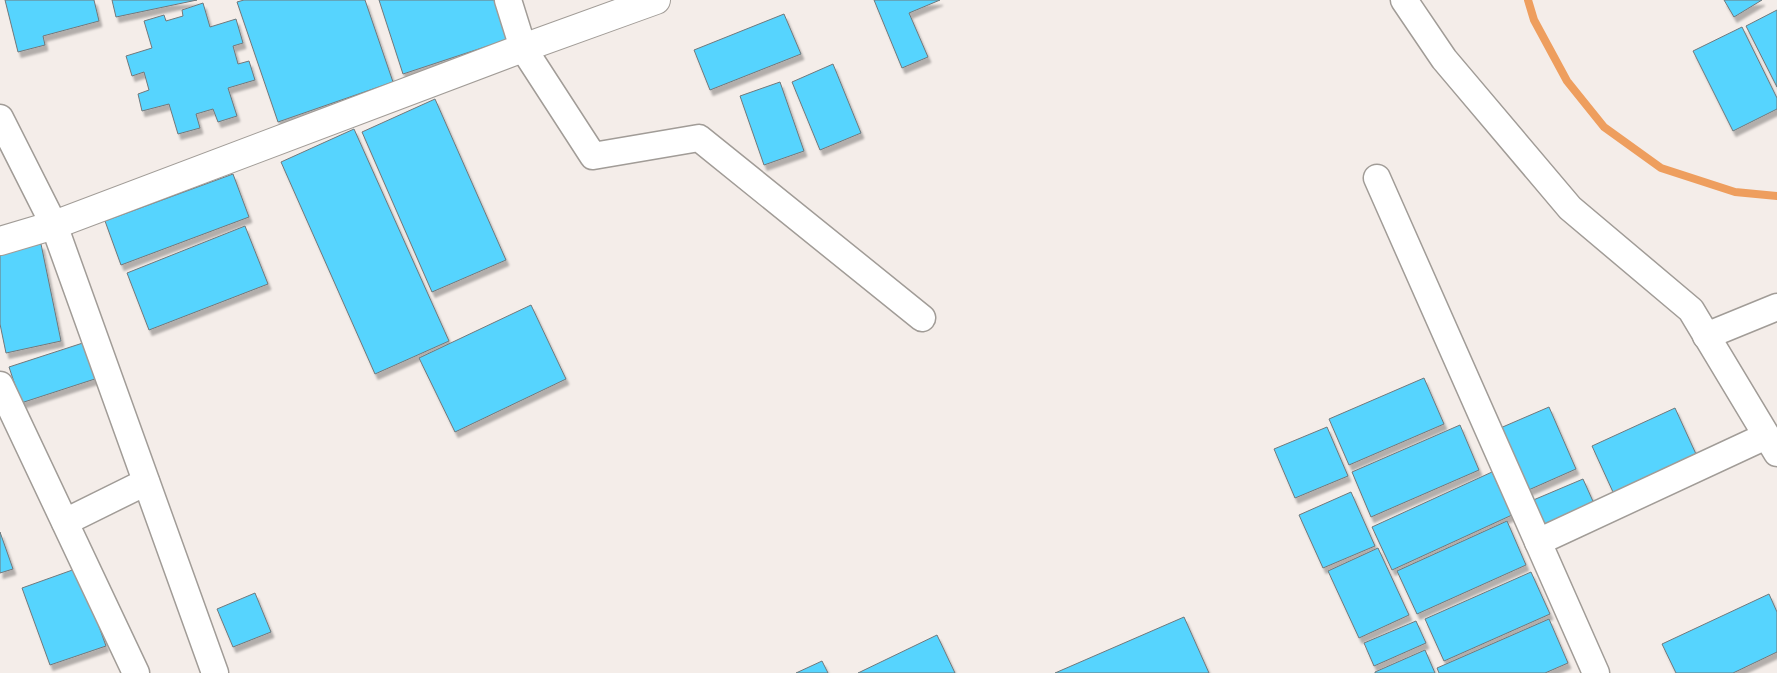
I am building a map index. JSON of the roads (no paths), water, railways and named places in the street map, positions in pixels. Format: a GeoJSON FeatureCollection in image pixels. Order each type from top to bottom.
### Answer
{"type":"FeatureCollection","features":[{"type":"Feature","properties":{"kind":"street"},"geometry":{"type":"LineString","coordinates":[[508,0],[523,48],[593,156],[699,138],[922,318]]}},
{"type":"Feature","properties":{"kind":"street"},"geometry":{"type":"LineString","coordinates":[[0,241],[54,225],[523,48],[656,0]]}},
{"type":"Feature","properties":{"kind":"street"},"geometry":{"type":"LineString","coordinates":[[1404,0],[1444,59],[1570,208],[1691,310],[1772,444],[1538,542]]}},
{"type":"Feature","properties":{"kind":"street"},"geometry":{"type":"LineString","coordinates":[[0,118],[54,225],[215,673]]}},
{"type":"Feature","properties":{"kind":"street"},"geometry":{"type":"LineString","coordinates":[[1377,178],[1596,673]]}},
{"type":"Feature","properties":{"kind":"street"},"geometry":{"type":"LineString","coordinates":[[1706,336],[1777,307]]}},
{"type":"Feature","properties":{"kind":"street"},"geometry":{"type":"LineString","coordinates":[[0,385],[136,673]]}},
{"type":"Feature","properties":{"kind":"street"},"geometry":{"type":"LineString","coordinates":[[65,522],[146,482]]}},
{"type":"Feature","properties":{"kind":"waterway"},"geometry":{"type":"LineString","coordinates":[[1528,0],[1534,20],[1567,81],[1604,127],[1661,168],[1735,192],[1777,196]]}}]}
